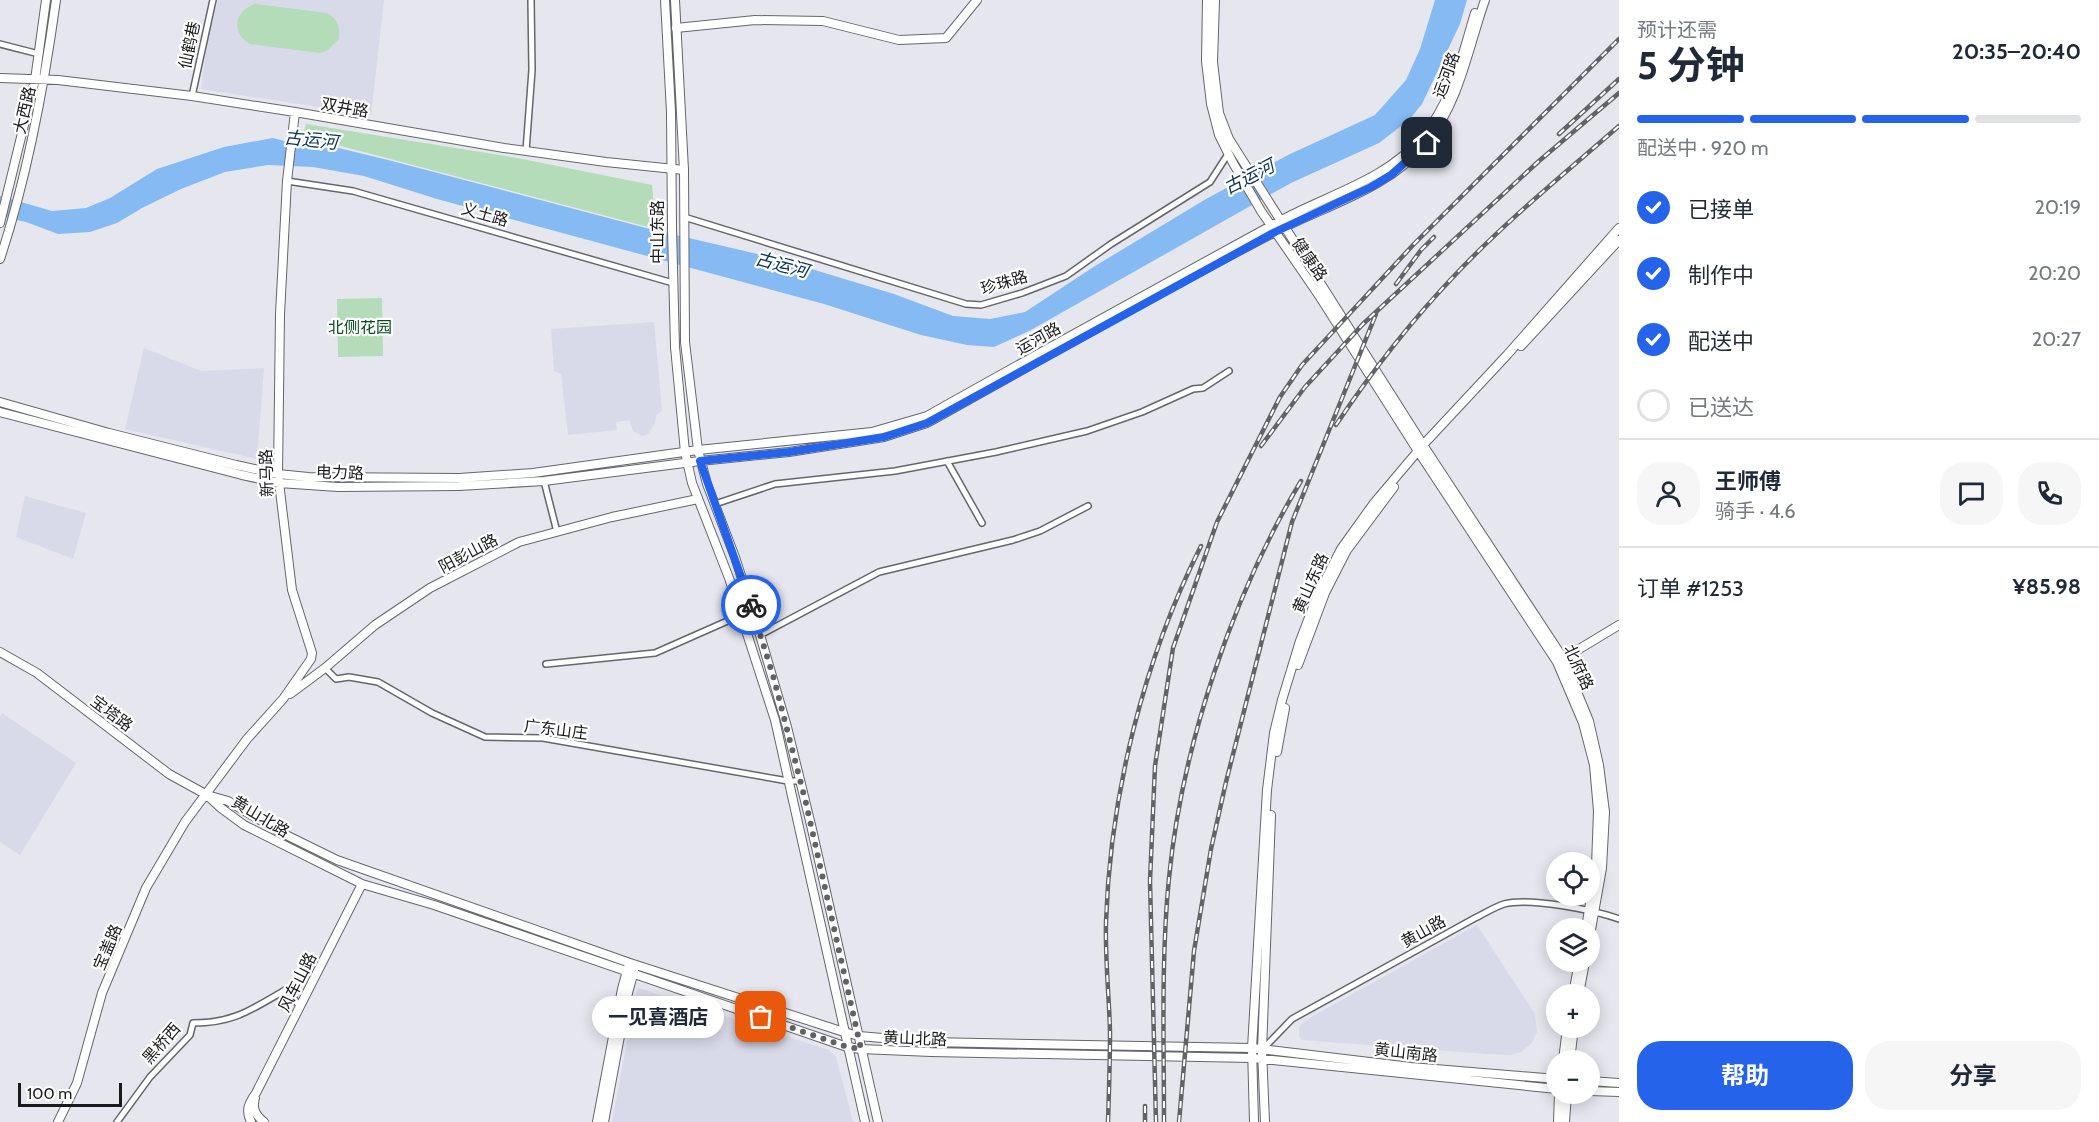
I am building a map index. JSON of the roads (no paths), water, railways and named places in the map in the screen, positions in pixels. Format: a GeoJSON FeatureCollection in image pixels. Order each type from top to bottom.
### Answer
{"type":"FeatureCollection","features":[{"type":"Feature","properties":{"kind":"main road","name":"大西路"},"geometry":{"type":"LineString","coordinates":[[0,223],[35,80],[46,0]]}},
{"type":"Feature","properties":{"kind":"main road","name":"大西路"},"geometry":{"type":"LineString","coordinates":[[0,259],[19,191],[45,80],[56,0]]}},
{"type":"Feature","properties":{"kind":"main road","name":"中山东路"},"geometry":{"type":"LineString","coordinates":[[665,0],[672,170],[675,347],[685,452],[698,499],[741,615],[775,720],[864,1122]]}},
{"type":"Feature","properties":{"kind":"main road","name":"中山东路"},"geometry":{"type":"LineString","coordinates":[[675,0],[684,170],[685,342],[698,450],[714,504],[735,557],[760,635],[800,781],[878,1122]]}},
{"type":"Feature","properties":{"kind":"main road"},"geometry":{"type":"LineString","coordinates":[[676,28],[755,20],[823,21],[899,40],[946,38],[977,0]]}},
{"type":"Feature","properties":{"kind":"main road","name":"健康路"},"geometry":{"type":"LineString","coordinates":[[1207,0],[1206,62],[1211,104],[1219,135],[1228,154],[1261,211],[1422,450]]}},
{"type":"Feature","properties":{"kind":"main road","name":"健康路"},"geometry":{"type":"LineString","coordinates":[[1215,0],[1213,62],[1219,113],[1229,140],[1422,450]]}},
{"type":"Feature","properties":{"kind":"main road","name":"运河路"},"geometry":{"type":"LineString","coordinates":[[687,463],[789,452],[884,437],[927,423],[1380,171],[1405,155],[1434,123],[1445,102],[1479,0]]}},
{"type":"Feature","properties":{"kind":"main road","name":"运河路"},"geometry":{"type":"LineString","coordinates":[[1282,224],[1371,187],[1397,170],[1427,143],[1451,104],[1485,0]]}},
{"type":"Feature","properties":{"kind":"main road","name":"双井路"},"geometry":{"type":"LineString","coordinates":[[0,78],[68,81],[192,96],[526,151],[684,170]]}},
{"type":"Feature","properties":{"kind":"main road","name":"新马路"},"geometry":{"type":"LineString","coordinates":[[207,795],[247,739],[283,699],[312,659],[292,590],[278,474],[280,314],[287,181],[295,112]]}},
{"type":"Feature","properties":{"kind":"main road","name":"黄山东路"},"geometry":{"type":"LineString","coordinates":[[1254,1122],[1252,1048],[1267,790],[1274,733],[1282,700],[1300,641],[1318,594],[1341,549],[1374,503],[1619,228]]}},
{"type":"Feature","properties":{"kind":"main road","name":"运河路"},"geometry":{"type":"LineString","coordinates":[[685,452],[872,432],[927,416],[1273,229]]}},
{"type":"Feature","properties":{"kind":"main road","name":"黄山东路"},"geometry":{"type":"LineString","coordinates":[[1265,1122],[1262,1050],[1272,790],[1279,736],[1287,702],[1300,659],[1325,593],[1347,550],[1422,450],[1619,240]]}},
{"type":"Feature","properties":{"kind":"main road","name":"电力路"},"geometry":{"type":"LineString","coordinates":[[0,402],[109,433],[278,474],[308,477],[459,478],[562,470],[685,452]]}},
{"type":"Feature","properties":{"kind":"main road","name":"电力路"},"geometry":{"type":"LineString","coordinates":[[0,412],[279,483],[338,487],[403,487],[544,481],[687,463]]}},
{"type":"Feature","properties":{"kind":"main road","name":"北府路"},"geometry":{"type":"LineString","coordinates":[[1422,450],[1560,660],[1589,721],[1599,765],[1605,813],[1602,868],[1589,918]]}},
{"type":"Feature","properties":{"kind":"main road","name":"阳彭山路"},"geometry":{"type":"LineString","coordinates":[[283,699],[325,668],[375,625],[430,588],[519,542],[612,517],[698,499]]}},
{"type":"Feature","properties":{"kind":"main road"},"geometry":{"type":"LineString","coordinates":[[1560,660],[1619,625]]}},
{"type":"Feature","properties":{"kind":"main road","name":"宝塔路"},"geometry":{"type":"LineString","coordinates":[[0,652],[37,673],[169,774],[207,795]]}},
{"type":"Feature","properties":{"kind":"main road","name":"黄山北路"},"geometry":{"type":"LineString","coordinates":[[207,795],[228,801],[282,833],[337,860],[633,964],[858,1036],[928,1042],[1252,1048]]}},
{"type":"Feature","properties":{"kind":"main road","name":"黄山北路"},"geometry":{"type":"LineString","coordinates":[[207,795],[244,825],[362,884],[434,905],[847,1047],[1252,1058]]}},
{"type":"Feature","properties":{"kind":"main road","name":"宝盖路"},"geometry":{"type":"LineString","coordinates":[[58,1122],[77,1083],[102,993],[146,888],[185,822],[207,795]]}},
{"type":"Feature","properties":{"kind":"main road","name":"风车山路"},"geometry":{"type":"LineString","coordinates":[[251,1122],[249,1102],[256,1093],[362,884]]}},
{"type":"Feature","properties":{"kind":"main road","name":"北府路"},"geometry":{"type":"LineString","coordinates":[[1591,918],[1592,910]]}},
{"type":"Feature","properties":{"kind":"main road"},"geometry":{"type":"LineString","coordinates":[[597,1122],[622,989],[633,964]]}},
{"type":"Feature","properties":{"kind":"main road"},"geometry":{"type":"LineString","coordinates":[[604,1122],[630,973]]}},
{"type":"Feature","properties":{"kind":"main road","name":"黄山南路"},"geometry":{"type":"LineString","coordinates":[[1252,1048],[1412,1067],[1546,1078]]}},
{"type":"Feature","properties":{"kind":"main road","name":"黄山南路"},"geometry":{"type":"LineString","coordinates":[[1252,1058],[1546,1088]]}},
{"type":"Feature","properties":{"kind":"main road"},"geometry":{"type":"LineString","coordinates":[[1600,1082],[1619,1083]]}},
{"type":"Feature","properties":{"kind":"main road"},"geometry":{"type":"LineString","coordinates":[[1600,1091],[1619,1092]]}},
{"type":"Feature","properties":{"kind":"main road"},"geometry":{"type":"LineString","coordinates":[[256,1093],[254,1111],[264,1122]]}},
{"type":"Feature","properties":{"kind":"main road"},"geometry":{"type":"LineString","coordinates":[[1558,1122],[1559,1104]]}},
{"type":"Feature","properties":{"kind":"main road"},"geometry":{"type":"LineString","coordinates":[[1565,1122],[1566,1104]]}},
{"type":"Feature","properties":{"kind":"street","name":"仙鹤巷"},"geometry":{"type":"LineString","coordinates":[[192,96],[213,0]]}},
{"type":"Feature","properties":{"kind":"street"},"geometry":{"type":"LineString","coordinates":[[526,151],[532,70],[531,0]]}},
{"type":"Feature","properties":{"kind":"street"},"geometry":{"type":"LineString","coordinates":[[0,44],[39,54]]}},
{"type":"Feature","properties":{"kind":"street","name":"珍珠路"},"geometry":{"type":"LineString","coordinates":[[684,217],[966,304],[981,304],[1022,293],[1066,276],[1111,244],[1210,182],[1228,154]]}},
{"type":"Feature","properties":{"kind":"street","name":"义土路"},"geometry":{"type":"LineString","coordinates":[[287,181],[353,190],[673,283]]}},
{"type":"Feature","properties":{"kind":"street"},"geometry":{"type":"LineString","coordinates":[[714,504],[775,484],[895,471],[1087,431],[1142,412],[1193,389],[1203,388],[1229,371]]}},
{"type":"Feature","properties":{"kind":"street"},"geometry":{"type":"LineString","coordinates":[[947,461],[982,523]]}},
{"type":"Feature","properties":{"kind":"street"},"geometry":{"type":"LineString","coordinates":[[544,481],[556,532]]}},
{"type":"Feature","properties":{"kind":"street"},"geometry":{"type":"LineString","coordinates":[[760,635],[879,572],[1013,540],[1040,531],[1088,506]]}},
{"type":"Feature","properties":{"kind":"street"},"geometry":{"type":"LineString","coordinates":[[546,664],[655,653],[741,615]]}},
{"type":"Feature","properties":{"kind":"street","name":"广东山庄"},"geometry":{"type":"LineString","coordinates":[[325,668],[336,679],[349,677],[378,682],[432,713],[484,737],[543,738],[788,781],[800,781]]}},
{"type":"Feature","properties":{"kind":"street","name":"黄山路"},"geometry":{"type":"LineString","coordinates":[[1262,1050],[1292,1019],[1475,918],[1505,904],[1534,903],[1592,910],[1619,919]]}},
{"type":"Feature","properties":{"kind":"street","name":"黑桥西"},"geometry":{"type":"LineString","coordinates":[[117,1122],[150,1077],[190,1035],[193,1023],[219,1022],[240,1016],[287,989],[300,1007]]}},
{"type":"Feature","properties":{"kind":"water","name":"古运河"},"geometry":{"type":"Polygon","coordinates":[[[1435,0],[1467,0],[1460,24],[1422,104],[1409,120],[1379,143],[1291,183],[1031,330],[994,347],[967,345],[921,335],[824,304],[437,199],[364,176],[313,167],[268,165],[225,172],[181,189],[117,223],[90,232],[58,234],[26,222],[0,216],[0,196],[52,211],[86,208],[110,198],[157,169],[224,147],[273,138],[292,143],[310,141],[650,229],[775,258],[894,294],[953,316],[990,319],[1025,312],[1095,266],[1206,199],[1288,155],[1375,115],[1406,80],[1420,49],[1435,0]]]}},
{"type":"Feature","properties":{"kind":"railway"},"geometry":{"type":"LineString","coordinates":[[1156,1122],[1150,881],[1155,766],[1173,648],[1217,522],[1280,397],[1302,365],[1414,244],[1619,39]]}},
{"type":"Feature","properties":{"kind":"railway"},"geometry":{"type":"LineString","coordinates":[[1559,134],[1619,79]]}},
{"type":"Feature","properties":{"kind":"railway"},"geometry":{"type":"LineString","coordinates":[[1261,446],[1305,387],[1363,324],[1539,161],[1619,93]]}},
{"type":"Feature","properties":{"kind":"railway"},"geometry":{"type":"LineString","coordinates":[[1336,425],[1393,346],[1456,274],[1515,217],[1619,126]]}},
{"type":"Feature","properties":{"kind":"railway"},"geometry":{"type":"LineString","coordinates":[[1396,284],[1421,250],[1434,237]]}},
{"type":"Feature","properties":{"kind":"railway"},"geometry":{"type":"LineString","coordinates":[[1179,1122],[1194,951],[1211,849],[1226,782],[1292,522],[1376,314]]}},
{"type":"Feature","properties":{"kind":"railway"},"geometry":{"type":"LineString","coordinates":[[1164,1122],[1166,908],[1176,827],[1186,776],[1214,672],[1233,621],[1276,525],[1301,481]]}},
{"type":"Feature","properties":{"kind":"railway"},"geometry":{"type":"LineString","coordinates":[[1108,1122],[1110,1031],[1106,922],[1115,826],[1123,777],[1147,681],[1181,589],[1201,546]]}},
{"type":"Feature","properties":{"kind":"railway"},"geometry":{"type":"LineString","coordinates":[[1145,1106],[1145,1122]]}},
{"type":"Feature","properties":{"kind":"place","name":"一见喜酒店"},"geometry":{"type":"Point","coordinates":[761,1017]}},
{"type":"Feature","properties":{"kind":"park label","name":"北侧花园"},"geometry":{"type":"Point","coordinates":[360,327]}}]}
